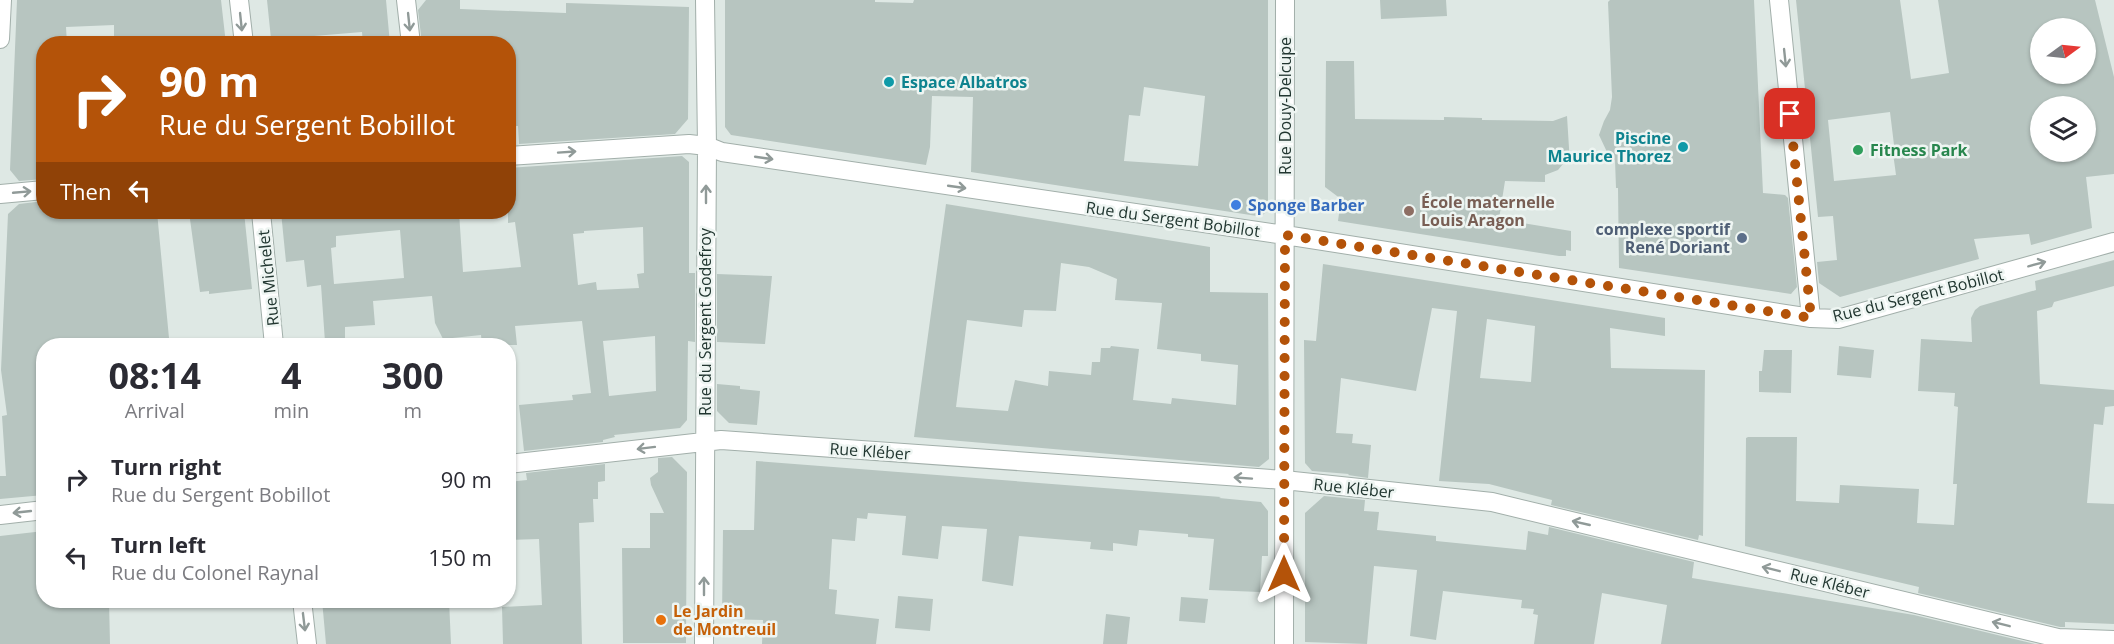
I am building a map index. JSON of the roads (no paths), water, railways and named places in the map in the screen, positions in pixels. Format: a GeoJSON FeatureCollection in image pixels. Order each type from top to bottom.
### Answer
{"type":"FeatureCollection","features":[{"type":"Feature","properties":{"kind":"street"},"geometry":{"type":"LineString","coordinates":[[0,39],[2,0]]}},
{"type":"Feature","properties":{"kind":"street"},"geometry":{"type":"LineString","coordinates":[[239,0],[243,36]]}},
{"type":"Feature","properties":{"kind":"street"},"geometry":{"type":"LineString","coordinates":[[406,0],[410,36]]}},
{"type":"Feature","properties":{"kind":"street","name":"Rue du Sergent Godefroy"},"geometry":{"type":"LineString","coordinates":[[704,644],[707,146],[705,0]]}},
{"type":"Feature","properties":{"kind":"street","name":"Rue Douy-Delcupe"},"geometry":{"type":"LineString","coordinates":[[1284,644],[1285,0]]}},
{"type":"Feature","properties":{"kind":"street"},"geometry":{"type":"LineString","coordinates":[[1779,0],[1811,318]]}},
{"type":"Feature","properties":{"kind":"street","name":"Rue du Sergent Bobillot"},"geometry":{"type":"LineString","coordinates":[[516,155],[689,144],[707,146],[734,154],[1285,235],[1811,318],[1838,319],[2114,242]]}},
{"type":"Feature","properties":{"kind":"street"},"geometry":{"type":"LineString","coordinates":[[0,194],[36,191]]}},
{"type":"Feature","properties":{"kind":"street","name":"Rue Michelet"},"geometry":{"type":"LineString","coordinates":[[262,219],[273,338]]}},
{"type":"Feature","properties":{"kind":"street","name":"Rue Kléber"},"geometry":{"type":"LineString","coordinates":[[516,463],[722,440],[1284,480],[1492,502],[2058,641],[2114,640]]}},
{"type":"Feature","properties":{"kind":"street"},"geometry":{"type":"LineString","coordinates":[[0,515],[36,511]]}},
{"type":"Feature","properties":{"kind":"street"},"geometry":{"type":"LineString","coordinates":[[303,608],[307,644]]}},
{"type":"Feature","properties":{"kind":"place","name":"Espace Albatros"},"geometry":{"type":"Point","coordinates":[889,82]}},
{"type":"Feature","properties":{"kind":"place","name":"Piscine Maurice Thorez"},"geometry":{"type":"Point","coordinates":[1683,147]}},
{"type":"Feature","properties":{"kind":"place","name":"Fitness Park"},"geometry":{"type":"Point","coordinates":[1858,150]}},
{"type":"Feature","properties":{"kind":"place","name":"Sponge Barber"},"geometry":{"type":"Point","coordinates":[1236,205]}},
{"type":"Feature","properties":{"kind":"place","name":"École maternelle Louis Aragon"},"geometry":{"type":"Point","coordinates":[1409,211]}},
{"type":"Feature","properties":{"kind":"place","name":"complexe sportif René Doriant"},"geometry":{"type":"Point","coordinates":[1742,238]}},
{"type":"Feature","properties":{"kind":"place","name":"Le Jardin de Montreuil"},"geometry":{"type":"Point","coordinates":[661,620]}}]}
